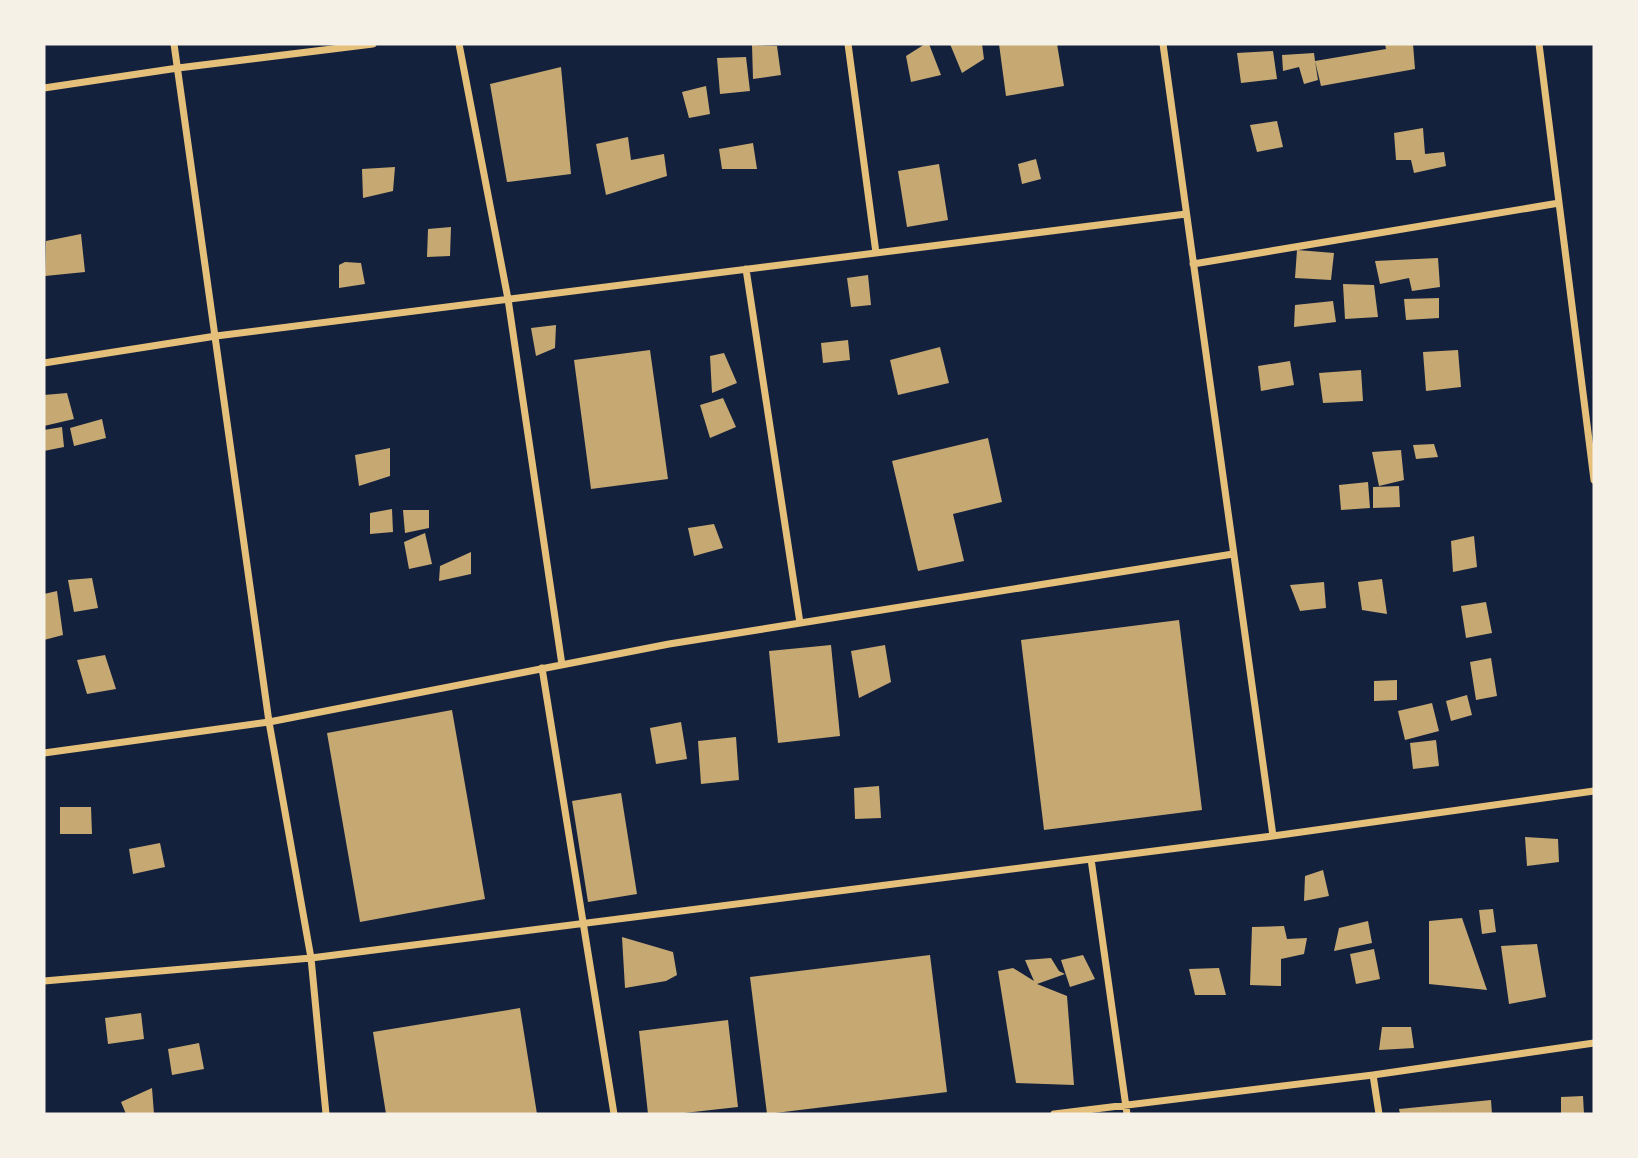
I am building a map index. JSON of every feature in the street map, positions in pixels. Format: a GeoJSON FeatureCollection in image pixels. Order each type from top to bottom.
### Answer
{"type":"FeatureCollection","features":[{"type":"Feature","properties":{"kind":"street"},"geometry":{"type":"LineString","coordinates":[[174,44],[269,722],[312,958],[326,1114]]}},
{"type":"Feature","properties":{"kind":"street"},"geometry":{"type":"LineString","coordinates":[[44,88],[373,44]]}},
{"type":"Feature","properties":{"kind":"street"},"geometry":{"type":"LineString","coordinates":[[459,44],[508,299],[562,665]]}},
{"type":"Feature","properties":{"kind":"street"},"geometry":{"type":"LineString","coordinates":[[848,44],[876,253]]}},
{"type":"Feature","properties":{"kind":"street"},"geometry":{"type":"LineString","coordinates":[[1163,44],[1273,836]]}},
{"type":"Feature","properties":{"kind":"street"},"geometry":{"type":"LineString","coordinates":[[1539,44],[1594,480]]}},
{"type":"Feature","properties":{"kind":"street"},"geometry":{"type":"LineString","coordinates":[[1193,264],[1559,203]]}},
{"type":"Feature","properties":{"kind":"street"},"geometry":{"type":"LineString","coordinates":[[44,363],[216,336],[1186,214]]}},
{"type":"Feature","properties":{"kind":"street"},"geometry":{"type":"LineString","coordinates":[[747,269],[800,623]]}},
{"type":"Feature","properties":{"kind":"street"},"geometry":{"type":"LineString","coordinates":[[44,752],[269,722],[669,644],[1233,554]]}},
{"type":"Feature","properties":{"kind":"street"},"geometry":{"type":"LineString","coordinates":[[542,668],[614,1114]]}},
{"type":"Feature","properties":{"kind":"street"},"geometry":{"type":"LineString","coordinates":[[44,981],[312,958],[1273,836],[1594,791]]}},
{"type":"Feature","properties":{"kind":"street"},"geometry":{"type":"LineString","coordinates":[[1091,859],[1127,1114]]}},
{"type":"Feature","properties":{"kind":"street"},"geometry":{"type":"LineString","coordinates":[[1054,1114],[1373,1076],[1594,1043]]}},
{"type":"Feature","properties":{"kind":"street"},"geometry":{"type":"LineString","coordinates":[[1373,1076],[1379,1114]]}},
{"type":"Feature","properties":{"kind":"building"},"geometry":{"type":"Polygon","coordinates":[[[929,44],[941,75],[911,82],[906,56],[929,44]]]}},
{"type":"Feature","properties":{"kind":"building"},"geometry":{"type":"Polygon","coordinates":[[[950,44],[982,44],[984,59],[962,73],[950,44]]]}},
{"type":"Feature","properties":{"kind":"building"},"geometry":{"type":"Polygon","coordinates":[[[999,44],[1057,44],[1064,86],[1006,96],[999,44]]]}},
{"type":"Feature","properties":{"kind":"building"},"geometry":{"type":"Polygon","coordinates":[[[1385,44],[1413,44],[1415,69],[1321,86],[1315,61],[1386,49],[1385,44]]]}},
{"type":"Feature","properties":{"kind":"building"},"geometry":{"type":"Polygon","coordinates":[[[752,45],[777,46],[781,75],[753,79],[752,45]]]}},
{"type":"Feature","properties":{"kind":"building"},"geometry":{"type":"Polygon","coordinates":[[[1273,51],[1277,79],[1241,83],[1237,53],[1273,51]]]}},
{"type":"Feature","properties":{"kind":"building"},"geometry":{"type":"Polygon","coordinates":[[[1314,53],[1318,80],[1304,84],[1299,67],[1283,71],[1282,55],[1314,53]]]}},
{"type":"Feature","properties":{"kind":"building"},"geometry":{"type":"Polygon","coordinates":[[[746,57],[750,91],[720,94],[717,58],[746,57]]]}},
{"type":"Feature","properties":{"kind":"building"},"geometry":{"type":"Polygon","coordinates":[[[561,67],[571,174],[507,182],[490,84],[561,67]]]}},
{"type":"Feature","properties":{"kind":"building"},"geometry":{"type":"Polygon","coordinates":[[[706,86],[710,114],[689,118],[682,92],[706,86]]]}},
{"type":"Feature","properties":{"kind":"building"},"geometry":{"type":"Polygon","coordinates":[[[1277,121],[1283,147],[1257,152],[1250,125],[1277,121]]]}},
{"type":"Feature","properties":{"kind":"building"},"geometry":{"type":"Polygon","coordinates":[[[1423,128],[1425,154],[1444,152],[1446,166],[1414,173],[1411,160],[1396,160],[1394,133],[1423,128]]]}},
{"type":"Feature","properties":{"kind":"building"},"geometry":{"type":"Polygon","coordinates":[[[628,137],[631,160],[664,154],[667,176],[606,195],[596,144],[628,137]]]}},
{"type":"Feature","properties":{"kind":"building"},"geometry":{"type":"Polygon","coordinates":[[[753,143],[757,169],[722,169],[719,149],[753,143]]]}},
{"type":"Feature","properties":{"kind":"building"},"geometry":{"type":"Polygon","coordinates":[[[1036,159],[1041,179],[1022,184],[1018,164],[1036,159]]]}},
{"type":"Feature","properties":{"kind":"building"},"geometry":{"type":"Polygon","coordinates":[[[939,164],[948,220],[907,227],[898,171],[939,164]]]}},
{"type":"Feature","properties":{"kind":"building"},"geometry":{"type":"Polygon","coordinates":[[[395,167],[393,191],[363,198],[362,169],[395,167]]]}},
{"type":"Feature","properties":{"kind":"building"},"geometry":{"type":"Polygon","coordinates":[[[451,227],[450,256],[427,257],[428,229],[451,227]]]}},
{"type":"Feature","properties":{"kind":"building"},"geometry":{"type":"Polygon","coordinates":[[[81,234],[85,272],[45,276],[46,241],[81,234]]]}},
{"type":"Feature","properties":{"kind":"building"},"geometry":{"type":"Polygon","coordinates":[[[1297,250],[1334,253],[1331,280],[1295,278],[1297,250]]]}},
{"type":"Feature","properties":{"kind":"building"},"geometry":{"type":"Polygon","coordinates":[[[1438,258],[1440,287],[1412,291],[1409,278],[1380,284],[1375,261],[1438,258]]]}},
{"type":"Feature","properties":{"kind":"building"},"geometry":{"type":"Polygon","coordinates":[[[345,262],[361,263],[365,284],[339,288],[339,265],[345,262]]]}},
{"type":"Feature","properties":{"kind":"building"},"geometry":{"type":"Polygon","coordinates":[[[868,275],[871,305],[851,307],[847,278],[868,275]]]}},
{"type":"Feature","properties":{"kind":"building"},"geometry":{"type":"Polygon","coordinates":[[[1343,284],[1374,285],[1378,317],[1345,319],[1343,284]]]}},
{"type":"Feature","properties":{"kind":"building"},"geometry":{"type":"Polygon","coordinates":[[[1439,298],[1439,318],[1406,320],[1404,299],[1439,298]]]}},
{"type":"Feature","properties":{"kind":"building"},"geometry":{"type":"Polygon","coordinates":[[[1333,301],[1336,322],[1294,327],[1295,305],[1333,301]]]}},
{"type":"Feature","properties":{"kind":"building"},"geometry":{"type":"Polygon","coordinates":[[[556,325],[555,348],[536,356],[531,328],[556,325]]]}},
{"type":"Feature","properties":{"kind":"building"},"geometry":{"type":"Polygon","coordinates":[[[848,340],[850,360],[823,363],[821,343],[848,340]]]}},
{"type":"Feature","properties":{"kind":"building"},"geometry":{"type":"Polygon","coordinates":[[[940,347],[949,383],[898,395],[890,360],[940,347]]]}},
{"type":"Feature","properties":{"kind":"building"},"geometry":{"type":"Polygon","coordinates":[[[650,350],[668,479],[591,489],[574,360],[650,350]]]}},
{"type":"Feature","properties":{"kind":"building"},"geometry":{"type":"Polygon","coordinates":[[[1458,350],[1461,387],[1426,391],[1423,352],[1458,350]]]}},
{"type":"Feature","properties":{"kind":"building"},"geometry":{"type":"Polygon","coordinates":[[[724,353],[737,383],[712,393],[710,356],[724,353]]]}},
{"type":"Feature","properties":{"kind":"building"},"geometry":{"type":"Polygon","coordinates":[[[1290,361],[1294,385],[1261,391],[1258,366],[1290,361]]]}},
{"type":"Feature","properties":{"kind":"building"},"geometry":{"type":"Polygon","coordinates":[[[1361,370],[1363,401],[1323,403],[1319,373],[1361,370]]]}},
{"type":"Feature","properties":{"kind":"building"},"geometry":{"type":"Polygon","coordinates":[[[67,393],[74,419],[44,426],[44,395],[67,393]]]}},
{"type":"Feature","properties":{"kind":"building"},"geometry":{"type":"Polygon","coordinates":[[[723,398],[736,427],[710,438],[700,405],[723,398]]]}},
{"type":"Feature","properties":{"kind":"building"},"geometry":{"type":"Polygon","coordinates":[[[102,419],[106,438],[74,446],[70,428],[102,419]]]}},
{"type":"Feature","properties":{"kind":"building"},"geometry":{"type":"Polygon","coordinates":[[[62,427],[64,447],[44,451],[44,430],[62,427]]]}},
{"type":"Feature","properties":{"kind":"building"},"geometry":{"type":"Polygon","coordinates":[[[988,438],[1002,502],[953,514],[964,561],[918,571],[892,461],[988,438]]]}},
{"type":"Feature","properties":{"kind":"building"},"geometry":{"type":"Polygon","coordinates":[[[1434,444],[1438,457],[1416,459],[1413,445],[1434,444]]]}},
{"type":"Feature","properties":{"kind":"building"},"geometry":{"type":"Polygon","coordinates":[[[390,448],[390,476],[359,486],[355,455],[390,448]]]}},
{"type":"Feature","properties":{"kind":"building"},"geometry":{"type":"Polygon","coordinates":[[[1401,450],[1404,480],[1379,486],[1372,452],[1401,450]]]}},
{"type":"Feature","properties":{"kind":"building"},"geometry":{"type":"Polygon","coordinates":[[[1368,482],[1370,508],[1341,510],[1339,485],[1368,482]]]}},
{"type":"Feature","properties":{"kind":"building"},"geometry":{"type":"Polygon","coordinates":[[[1399,486],[1400,507],[1373,508],[1373,487],[1399,486]]]}},
{"type":"Feature","properties":{"kind":"building"},"geometry":{"type":"Polygon","coordinates":[[[392,509],[393,532],[370,534],[370,513],[392,509]]]}},
{"type":"Feature","properties":{"kind":"building"},"geometry":{"type":"Polygon","coordinates":[[[403,510],[429,510],[429,528],[405,533],[403,510]]]}},
{"type":"Feature","properties":{"kind":"building"},"geometry":{"type":"Polygon","coordinates":[[[714,524],[723,548],[694,556],[688,528],[714,524]]]}},
{"type":"Feature","properties":{"kind":"building"},"geometry":{"type":"Polygon","coordinates":[[[425,533],[432,564],[409,569],[404,542],[425,533]]]}},
{"type":"Feature","properties":{"kind":"building"},"geometry":{"type":"Polygon","coordinates":[[[1474,536],[1477,567],[1453,572],[1451,541],[1474,536]]]}},
{"type":"Feature","properties":{"kind":"building"},"geometry":{"type":"Polygon","coordinates":[[[471,552],[471,574],[439,581],[440,566],[471,552]]]}},
{"type":"Feature","properties":{"kind":"building"},"geometry":{"type":"Polygon","coordinates":[[[92,578],[98,608],[74,612],[68,580],[92,578]]]}},
{"type":"Feature","properties":{"kind":"building"},"geometry":{"type":"Polygon","coordinates":[[[1382,579],[1387,614],[1362,610],[1358,582],[1382,579]]]}},
{"type":"Feature","properties":{"kind":"building"},"geometry":{"type":"Polygon","coordinates":[[[1324,582],[1326,608],[1300,611],[1290,585],[1324,582]]]}},
{"type":"Feature","properties":{"kind":"building"},"geometry":{"type":"Polygon","coordinates":[[[57,591],[63,635],[44,640],[44,594],[57,591]]]}},
{"type":"Feature","properties":{"kind":"building"},"geometry":{"type":"Polygon","coordinates":[[[1486,602],[1492,633],[1466,638],[1461,606],[1486,602]]]}},
{"type":"Feature","properties":{"kind":"building"},"geometry":{"type":"Polygon","coordinates":[[[1179,620],[1202,810],[1044,830],[1021,640],[1179,620]]]}},
{"type":"Feature","properties":{"kind":"building"},"geometry":{"type":"Polygon","coordinates":[[[831,645],[840,736],[778,743],[769,651],[831,645]]]}},
{"type":"Feature","properties":{"kind":"building"},"geometry":{"type":"Polygon","coordinates":[[[885,645],[891,682],[859,698],[851,651],[885,645]]]}},
{"type":"Feature","properties":{"kind":"building"},"geometry":{"type":"Polygon","coordinates":[[[105,655],[116,689],[87,694],[77,660],[105,655]]]}},
{"type":"Feature","properties":{"kind":"building"},"geometry":{"type":"Polygon","coordinates":[[[1491,658],[1497,696],[1476,700],[1470,662],[1491,658]]]}},
{"type":"Feature","properties":{"kind":"building"},"geometry":{"type":"Polygon","coordinates":[[[1397,680],[1397,700],[1374,701],[1374,681],[1397,680]]]}},
{"type":"Feature","properties":{"kind":"building"},"geometry":{"type":"Polygon","coordinates":[[[1467,695],[1472,715],[1451,721],[1446,701],[1467,695]]]}},
{"type":"Feature","properties":{"kind":"building"},"geometry":{"type":"Polygon","coordinates":[[[1432,703],[1439,731],[1405,740],[1398,711],[1432,703]]]}},
{"type":"Feature","properties":{"kind":"building"},"geometry":{"type":"Polygon","coordinates":[[[452,710],[485,899],[360,922],[327,733],[452,710]]]}},
{"type":"Feature","properties":{"kind":"building"},"geometry":{"type":"Polygon","coordinates":[[[681,722],[687,759],[656,764],[650,728],[681,722]]]}},
{"type":"Feature","properties":{"kind":"building"},"geometry":{"type":"Polygon","coordinates":[[[736,737],[739,780],[701,784],[698,741],[736,737]]]}},
{"type":"Feature","properties":{"kind":"building"},"geometry":{"type":"Polygon","coordinates":[[[1436,740],[1439,766],[1413,769],[1410,743],[1436,740]]]}},
{"type":"Feature","properties":{"kind":"building"},"geometry":{"type":"Polygon","coordinates":[[[879,786],[881,818],[855,819],[854,788],[879,786]]]}},
{"type":"Feature","properties":{"kind":"building"},"geometry":{"type":"Polygon","coordinates":[[[621,793],[637,894],[588,902],[572,801],[621,793]]]}},
{"type":"Feature","properties":{"kind":"building"},"geometry":{"type":"Polygon","coordinates":[[[60,807],[91,807],[92,834],[60,834],[60,807]]]}},
{"type":"Feature","properties":{"kind":"building"},"geometry":{"type":"Polygon","coordinates":[[[1525,837],[1558,839],[1559,862],[1527,866],[1525,837]]]}},
{"type":"Feature","properties":{"kind":"building"},"geometry":{"type":"Polygon","coordinates":[[[160,843],[165,867],[133,874],[129,849],[160,843]]]}},
{"type":"Feature","properties":{"kind":"building"},"geometry":{"type":"Polygon","coordinates":[[[1323,870],[1329,896],[1304,901],[1305,876],[1323,870]]]}},
{"type":"Feature","properties":{"kind":"building"},"geometry":{"type":"Polygon","coordinates":[[[1493,909],[1496,932],[1482,934],[1479,910],[1493,909]]]}},
{"type":"Feature","properties":{"kind":"building"},"geometry":{"type":"Polygon","coordinates":[[[1462,918],[1487,990],[1429,984],[1429,921],[1462,918]]]}},
{"type":"Feature","properties":{"kind":"building"},"geometry":{"type":"Polygon","coordinates":[[[1368,921],[1372,943],[1334,951],[1339,928],[1368,921]]]}},
{"type":"Feature","properties":{"kind":"building"},"geometry":{"type":"Polygon","coordinates":[[[1284,926],[1287,939],[1307,938],[1304,954],[1281,959],[1281,986],[1250,985],[1252,927],[1284,926]]]}},
{"type":"Feature","properties":{"kind":"building"},"geometry":{"type":"Polygon","coordinates":[[[622,937],[673,952],[677,975],[666,981],[625,988],[622,937]]]}},
{"type":"Feature","properties":{"kind":"building"},"geometry":{"type":"Polygon","coordinates":[[[1537,944],[1546,997],[1509,1004],[1501,946],[1537,944]]]}},
{"type":"Feature","properties":{"kind":"building"},"geometry":{"type":"Polygon","coordinates":[[[1374,949],[1380,979],[1356,984],[1350,954],[1374,949]]]}},
{"type":"Feature","properties":{"kind":"building"},"geometry":{"type":"Polygon","coordinates":[[[930,955],[947,1092],[767,1114],[750,977],[930,955]]]}},
{"type":"Feature","properties":{"kind":"building"},"geometry":{"type":"Polygon","coordinates":[[[1083,955],[1095,979],[1070,987],[1061,960],[1083,955]]]}},
{"type":"Feature","properties":{"kind":"building"},"geometry":{"type":"Polygon","coordinates":[[[1051,958],[1059,971],[1065,974],[1037,984],[1067,996],[1074,1085],[1016,1083],[998,971],[1013,968],[1034,981],[1025,960],[1051,958]]]}},
{"type":"Feature","properties":{"kind":"building"},"geometry":{"type":"Polygon","coordinates":[[[1219,968],[1226,995],[1195,995],[1189,969],[1219,968]]]}},
{"type":"Feature","properties":{"kind":"building"},"geometry":{"type":"Polygon","coordinates":[[[520,1008],[537,1114],[386,1114],[373,1032],[520,1008]]]}},
{"type":"Feature","properties":{"kind":"building"},"geometry":{"type":"Polygon","coordinates":[[[141,1013],[144,1039],[108,1044],[105,1018],[141,1013]]]}},
{"type":"Feature","properties":{"kind":"building"},"geometry":{"type":"Polygon","coordinates":[[[728,1020],[738,1107],[648,1114],[639,1031],[728,1020]]]}},
{"type":"Feature","properties":{"kind":"building"},"geometry":{"type":"Polygon","coordinates":[[[1382,1027],[1411,1027],[1414,1048],[1379,1050],[1382,1027]]]}},
{"type":"Feature","properties":{"kind":"building"},"geometry":{"type":"Polygon","coordinates":[[[199,1043],[204,1069],[172,1075],[168,1049],[199,1043]]]}},
{"type":"Feature","properties":{"kind":"building"},"geometry":{"type":"Polygon","coordinates":[[[152,1088],[154,1114],[126,1114],[121,1102],[152,1088]]]}},
{"type":"Feature","properties":{"kind":"building"},"geometry":{"type":"Polygon","coordinates":[[[1583,1096],[1584,1114],[1561,1114],[1561,1097],[1583,1096]]]}},
{"type":"Feature","properties":{"kind":"building"},"geometry":{"type":"Polygon","coordinates":[[[1491,1100],[1492,1114],[1400,1114],[1399,1109],[1491,1100]]]}}]}
